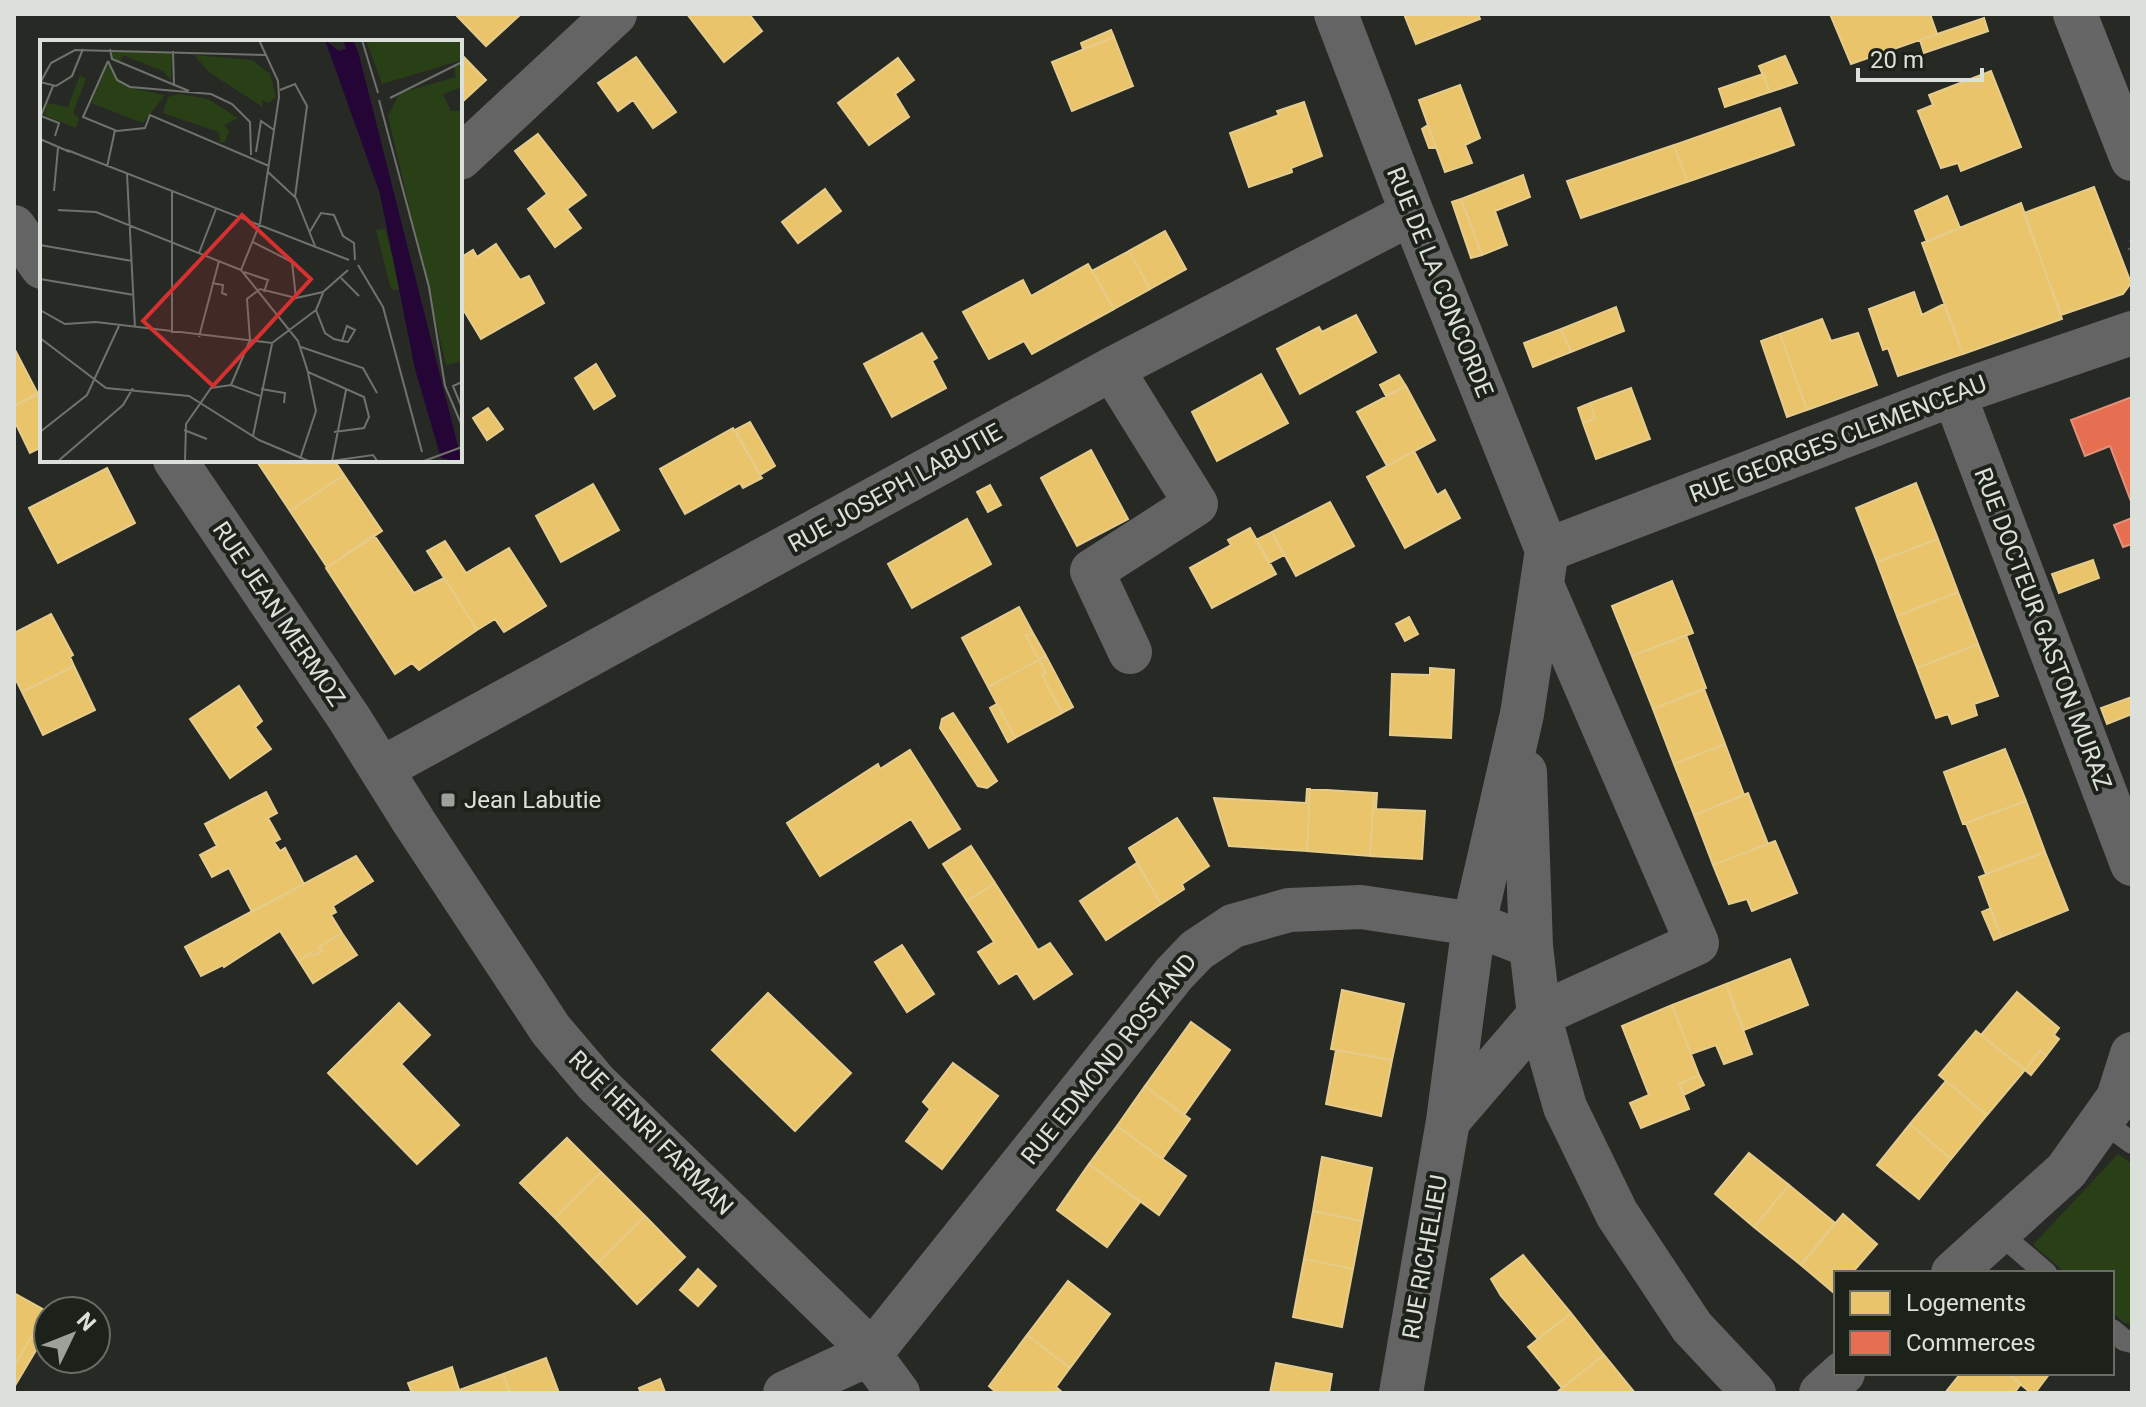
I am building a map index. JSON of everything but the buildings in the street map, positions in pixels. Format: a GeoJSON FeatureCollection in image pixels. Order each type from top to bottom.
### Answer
{"type":"FeatureCollection","features":[{"type":"Feature","properties":{"kind":"main road"},"geometry":{"type":"LineString","coordinates":[[2075,14],[2132,159]]}},
{"type":"Feature","properties":{"kind":"street"},"geometry":{"type":"LineString","coordinates":[[462,156],[615,14]]}},
{"type":"Feature","properties":{"kind":"street","name":"RUE DE LA CONCORDE"},"geometry":{"type":"LineString","coordinates":[[1336,14],[1544,567],[1697,943],[1539,1015]]}},
{"type":"Feature","properties":{"kind":"street","name":"RUE JOSEPH LABUTIE"},"geometry":{"type":"LineString","coordinates":[[381,769],[1112,369],[1412,213]]}},
{"type":"Feature","properties":{"kind":"street"},"geometry":{"type":"LineString","coordinates":[[14,227],[40,264]]}},
{"type":"Feature","properties":{"kind":"street","name":"RUE GEORGES CLEMENCEAU"},"geometry":{"type":"LineString","coordinates":[[1544,567],[1954,394],[2132,333]]}},
{"type":"Feature","properties":{"kind":"street"},"geometry":{"type":"LineString","coordinates":[[1112,369],[1196,504],[1092,571],[1130,652]]}},
{"type":"Feature","properties":{"kind":"street","name":"RUE DOCTEUR GASTON MURAZ"},"geometry":{"type":"LineString","coordinates":[[1954,394],[2132,864]]}},
{"type":"Feature","properties":{"kind":"street","name":"RUE JEAN MERMOZ"},"geometry":{"type":"LineString","coordinates":[[176,462],[381,769]]}},
{"type":"Feature","properties":{"kind":"street"},"geometry":{"type":"LineString","coordinates":[[1544,567],[1522,714],[1531,946],[1539,1015],[1565,1107],[1617,1214],[1692,1327],[1754,1393]]}},
{"type":"Feature","properties":{"kind":"street","name":"RUE RICHELIEU"},"geometry":{"type":"LineString","coordinates":[[1401,1393],[1448,1121],[1474,924],[1522,714]]}},
{"type":"Feature","properties":{"kind":"street","name":"RUE HENRI FARMAN"},"geometry":{"type":"LineString","coordinates":[[381,769],[551,1030],[596,1083],[855,1335],[898,1393]]}},
{"type":"Feature","properties":{"kind":"street","name":"RUE EDMOND ROSTAND"},"geometry":{"type":"LineString","coordinates":[[785,1393],[871,1353],[1174,974],[1197,950],[1233,926],[1289,910],[1361,907],[1474,924],[1531,946]]}},
{"type":"Feature","properties":{"kind":"street"},"geometry":{"type":"LineString","coordinates":[[1448,1121],[1539,1015]]}},
{"type":"Feature","properties":{"kind":"street"},"geometry":{"type":"LineString","coordinates":[[1955,1271],[2066,1171],[2117,1132],[2118,1098],[2132,1054]]}},
{"type":"Feature","properties":{"kind":"street"},"geometry":{"type":"LineString","coordinates":[[1821,1393],[1841,1375]]}},
{"type":"Feature","properties":{"kind":"lane"},"geometry":{"type":"LineString","coordinates":[[1998,1232],[2044,1271]]}},
{"type":"Feature","properties":{"kind":"lane"},"geometry":{"type":"LineString","coordinates":[[2114,1332],[2132,1342]]}},
{"type":"Feature","properties":{"kind":"path"},"geometry":{"type":"LineString","coordinates":[[2132,242],[2129,243],[2132,253]]}},
{"type":"Feature","properties":{"kind":"green space"},"geometry":{"type":"Polygon","coordinates":[[[2118,1154],[2132,1164],[2132,1324],[2125,1323],[2114,1314],[2114,1271],[2064,1271],[2033,1245],[2118,1154]]]}},
{"type":"Feature","properties":{"kind":"place","name":"Jean Labutie"},"geometry":{"type":"Point","coordinates":[448,800]}}]}
